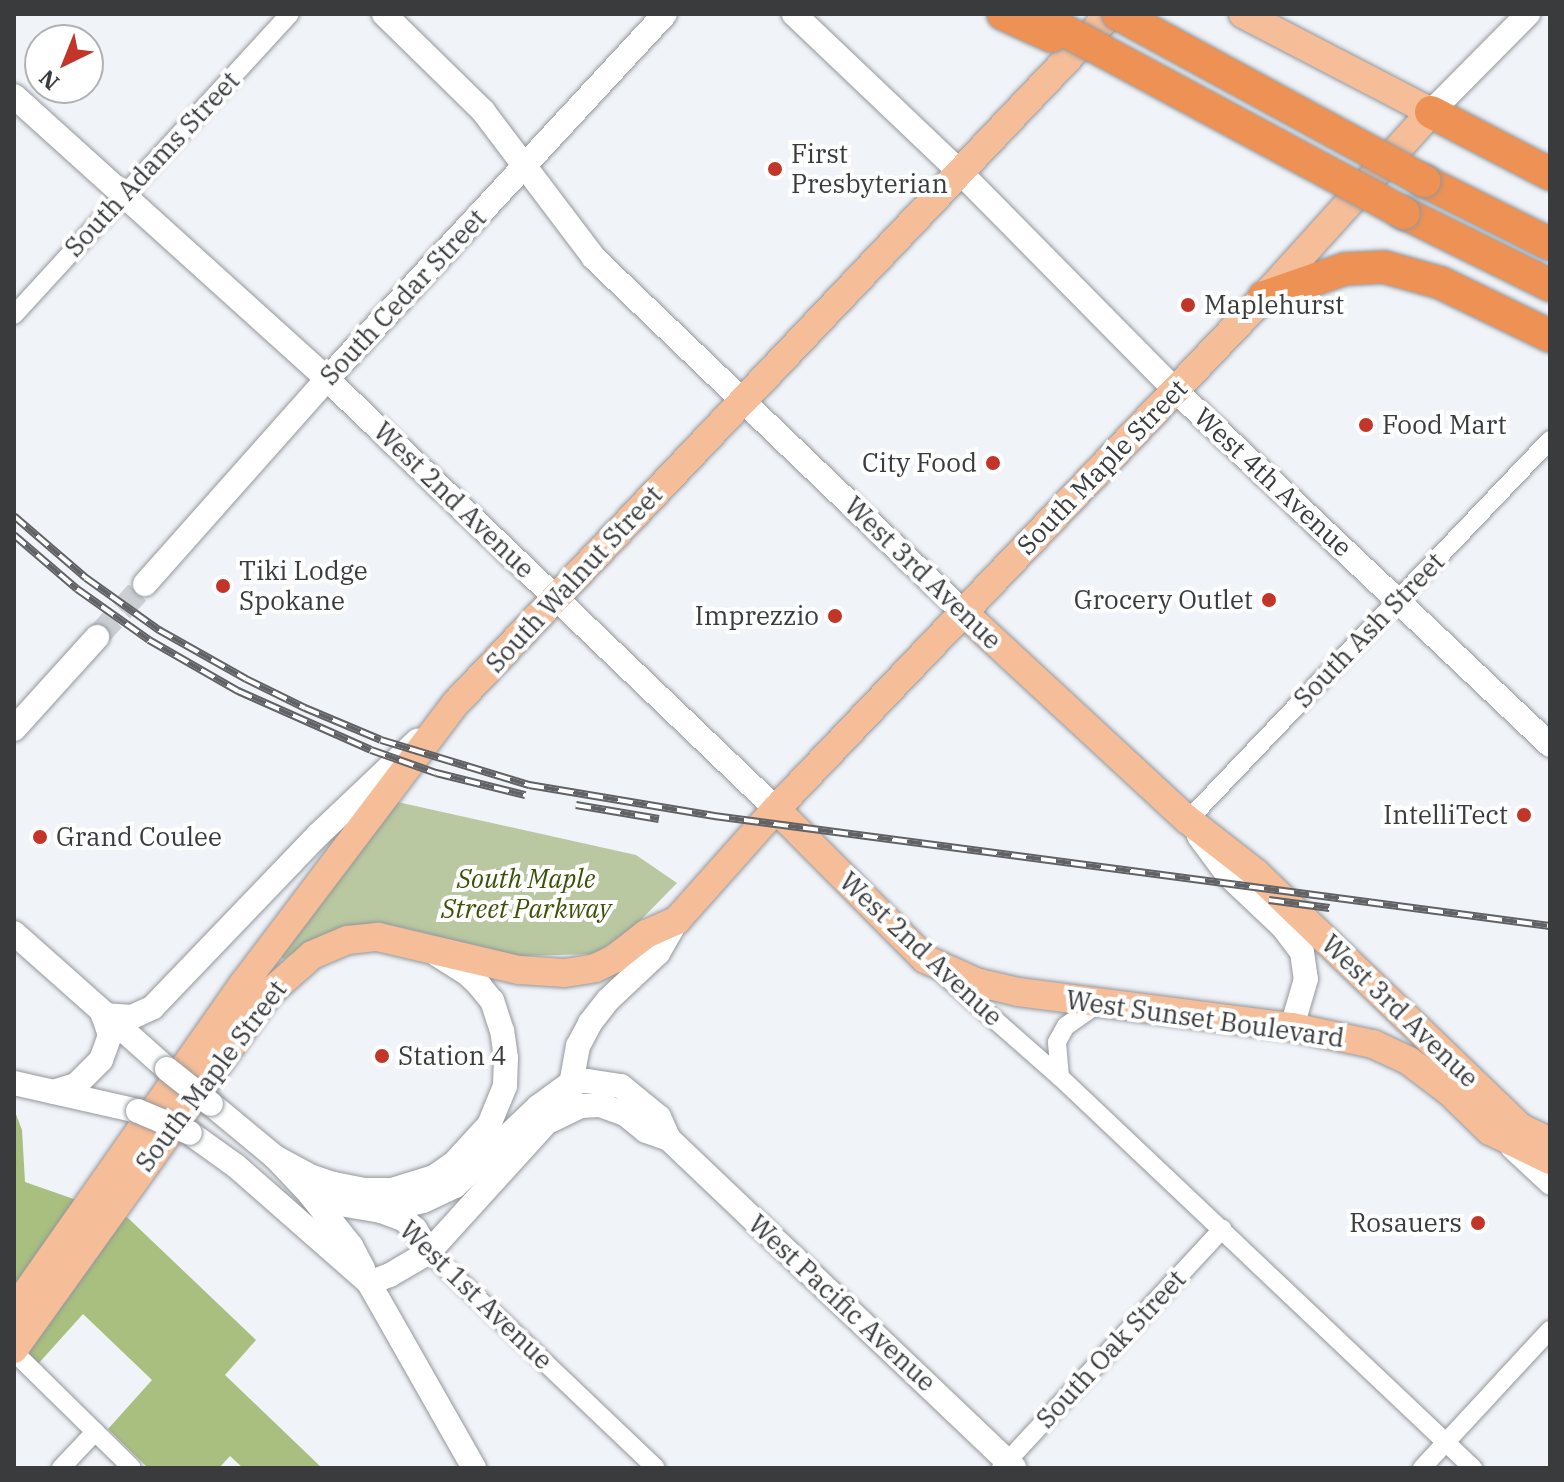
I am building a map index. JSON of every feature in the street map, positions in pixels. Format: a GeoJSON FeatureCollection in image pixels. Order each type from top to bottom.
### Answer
{"type":"FeatureCollection","features":[{"type":"Feature","properties":{"kind":"highway"},"geometry":{"type":"LineString","coordinates":[[1003,14],[1149,79]]}},
{"type":"Feature","properties":{"kind":"highway"},"geometry":{"type":"LineString","coordinates":[[1034,14],[1149,79],[1404,213],[1550,285]]}},
{"type":"Feature","properties":{"kind":"highway"},"geometry":{"type":"LineString","coordinates":[[1118,14],[1424,181],[1550,244]]}},
{"type":"Feature","properties":{"kind":"highway"},"geometry":{"type":"LineString","coordinates":[[1431,112],[1550,174]]}},
{"type":"Feature","properties":{"kind":"highway"},"geometry":{"type":"LineString","coordinates":[[1264,297],[1345,269],[1384,267],[1441,283],[1550,336]]}},
{"type":"Feature","properties":{"kind":"main road","name":"West 3rd Avenue"},"geometry":{"type":"LineString","coordinates":[[384,14],[468,95],[583,246],[963,612],[1188,820],[1256,873],[1521,1128],[1550,1141]]}},
{"type":"Feature","properties":{"kind":"main road","name":"South Cedar Street"},"geometry":{"type":"LineString","coordinates":[[145,584],[327,379],[665,14]]}},
{"type":"Feature","properties":{"kind":"main road","name":"West 4th Avenue"},"geometry":{"type":"LineString","coordinates":[[794,14],[960,172],[1175,390],[1550,745]]}},
{"type":"Feature","properties":{"kind":"main road","name":"South Walnut Street"},"geometry":{"type":"LineString","coordinates":[[106,1198],[244,983],[456,703],[1110,14]]}},
{"type":"Feature","properties":{"kind":"main road"},"geometry":{"type":"LineString","coordinates":[[1243,14],[1431,112]]}},
{"type":"Feature","properties":{"kind":"main road","name":"South Maple Street"},"geometry":{"type":"LineString","coordinates":[[369,1283],[390,1275],[429,1252],[546,1123],[572,1082],[578,1046],[590,1023],[608,1000],[658,953],[677,920],[776,809],[1264,297],[1431,112],[1528,14]]}},
{"type":"Feature","properties":{"kind":"main road","name":"West 2nd Avenue"},"geometry":{"type":"LineString","coordinates":[[14,96],[327,379],[776,809],[925,959]]}},
{"type":"Feature","properties":{"kind":"main road"},"geometry":{"type":"LineString","coordinates":[[14,729],[97,637]]}},
{"type":"Feature","properties":{"kind":"main road"},"geometry":{"type":"LineString","coordinates":[[53,1092],[76,1085],[101,1060],[110,1035],[103,1015],[132,1017],[153,1007],[318,835],[456,703]]}},
{"type":"Feature","properties":{"kind":"main road"},"geometry":{"type":"LineString","coordinates":[[1188,820],[1228,875],[1283,927],[1302,952],[1306,979],[1292,1027]]}},
{"type":"Feature","properties":{"kind":"main road","name":"South Maple Street"},"geometry":{"type":"LineString","coordinates":[[106,1198],[267,995],[298,964],[334,944],[362,938],[418,944],[519,970],[565,973],[595,968],[614,959],[646,934],[677,920]]}},
{"type":"Feature","properties":{"kind":"main road","name":"West 1st Avenue"},"geometry":{"type":"LineString","coordinates":[[14,933],[103,1015],[275,1157],[309,1193],[351,1246],[474,1468]]}},
{"type":"Feature","properties":{"kind":"main road"},"geometry":{"type":"LineString","coordinates":[[275,1157],[334,1184],[364,1190],[392,1190],[434,1177],[454,1163],[489,1125],[505,1086],[506,1058],[492,1001],[468,974],[418,944]]}},
{"type":"Feature","properties":{"kind":"main road","name":"West Sunset Boulevard"},"geometry":{"type":"LineString","coordinates":[[925,959],[976,982],[1018,992],[1292,1027],[1373,1044],[1409,1061],[1450,1092],[1490,1131],[1550,1160]]}},
{"type":"Feature","properties":{"kind":"main road"},"geometry":{"type":"LineString","coordinates":[[381,1211],[423,1201],[455,1186],[538,1107],[572,1082]]}},
{"type":"Feature","properties":{"kind":"main road","name":"West Pacific Avenue"},"geometry":{"type":"LineString","coordinates":[[572,1082],[621,1086],[659,1117],[669,1139],[1008,1466]]}},
{"type":"Feature","properties":{"kind":"main road"},"geometry":{"type":"LineString","coordinates":[[14,1083],[138,1111],[190,1133],[236,1166],[369,1283]]}},
{"type":"Feature","properties":{"kind":"main road","name":"West Pacific Avenue"},"geometry":{"type":"LineString","coordinates":[[546,1123],[581,1106],[600,1105],[625,1114],[646,1131],[669,1139]]}},
{"type":"Feature","properties":{"kind":"main road","name":"West 1st Avenue"},"geometry":{"type":"LineString","coordinates":[[309,1193],[328,1202],[381,1211],[403,1219],[415,1229],[429,1252]]}},
{"type":"Feature","properties":{"kind":"main road"},"geometry":{"type":"LineString","coordinates":[[14,1310],[106,1198]]}},
{"type":"Feature","properties":{"kind":"main road"},"geometry":{"type":"LineString","coordinates":[[14,1350],[106,1198]]}},
{"type":"Feature","properties":{"kind":"street","name":"South Adams Street"},"geometry":{"type":"LineString","coordinates":[[14,315],[290,14]]}},
{"type":"Feature","properties":{"kind":"street","name":"South Ash Street"},"geometry":{"type":"LineString","coordinates":[[1188,820],[1550,440]]}},
{"type":"Feature","properties":{"kind":"street","name":"West 2nd Avenue"},"geometry":{"type":"LineString","coordinates":[[925,959],[1060,1077],[1473,1468]]}},
{"type":"Feature","properties":{"kind":"street"},"geometry":{"type":"LineString","coordinates":[[1060,1077],[1057,1042],[1066,1026],[1099,1003]]}},
{"type":"Feature","properties":{"kind":"street"},"geometry":{"type":"LineString","coordinates":[[1490,1131],[1550,1186]]}},
{"type":"Feature","properties":{"kind":"street","name":"South Oak Street"},"geometry":{"type":"LineString","coordinates":[[1008,1466],[1222,1229]]}},
{"type":"Feature","properties":{"kind":"street","name":"West 1st Avenue"},"geometry":{"type":"LineString","coordinates":[[429,1252],[656,1468]]}},
{"type":"Feature","properties":{"kind":"street"},"geometry":{"type":"LineString","coordinates":[[1422,1468],[1550,1330]]}},
{"type":"Feature","properties":{"kind":"street"},"geometry":{"type":"LineString","coordinates":[[14,1350],[132,1468]]}},
{"type":"Feature","properties":{"kind":"street"},"geometry":{"type":"LineString","coordinates":[[61,1468],[95,1432]]}},
{"type":"Feature","properties":{"kind":"green space","name":"South Maple Street Parkway"},"geometry":{"type":"Polygon","coordinates":[[[393,801],[636,855],[677,883],[631,930],[594,954],[518,956],[378,922],[324,934],[284,959],[279,954],[393,801]]]}},
{"type":"Feature","properties":{"kind":"green space"},"geometry":{"type":"Polygon","coordinates":[[[14,1109],[22,1130],[25,1182],[128,1218],[256,1340],[225,1375],[322,1468],[243,1468],[230,1456],[219,1468],[148,1468],[108,1429],[152,1380],[83,1314],[38,1364],[14,1342],[14,1109]]]}},
{"type":"Feature","properties":{"kind":"tunnel"},"geometry":{"type":"LineString","coordinates":[[97,637],[145,584]]}},
{"type":"Feature","properties":{"kind":"railway"},"geometry":{"type":"LineString","coordinates":[[14,516],[86,578],[159,630],[246,679],[381,740],[529,785],[714,816],[1550,926]]}},
{"type":"Feature","properties":{"kind":"railway"},"geometry":{"type":"LineString","coordinates":[[14,535],[77,589],[149,640],[238,691],[371,750],[436,773],[525,795]]}},
{"type":"Feature","properties":{"kind":"railway"},"geometry":{"type":"LineString","coordinates":[[576,805],[659,819]]}},
{"type":"Feature","properties":{"kind":"railway"},"geometry":{"type":"LineString","coordinates":[[1269,900],[1329,908]]}},
{"type":"Feature","properties":{"kind":"place","name":"First Presbyterian"},"geometry":{"type":"Point","coordinates":[775,169]}},
{"type":"Feature","properties":{"kind":"place","name":"Maplehurst"},"geometry":{"type":"Point","coordinates":[1188,305]}},
{"type":"Feature","properties":{"kind":"place","name":"Food Mart"},"geometry":{"type":"Point","coordinates":[1366,425]}},
{"type":"Feature","properties":{"kind":"place","name":"City Food"},"geometry":{"type":"Point","coordinates":[993,463]}},
{"type":"Feature","properties":{"kind":"place","name":"Tiki Lodge Spokane"},"geometry":{"type":"Point","coordinates":[223,586]}},
{"type":"Feature","properties":{"kind":"place","name":"Grocery Outlet"},"geometry":{"type":"Point","coordinates":[1269,600]}},
{"type":"Feature","properties":{"kind":"place","name":"Imprezzio"},"geometry":{"type":"Point","coordinates":[835,616]}},
{"type":"Feature","properties":{"kind":"place","name":"IntelliTect"},"geometry":{"type":"Point","coordinates":[1524,815]}},
{"type":"Feature","properties":{"kind":"place","name":"Grand Coulee"},"geometry":{"type":"Point","coordinates":[40,837]}},
{"type":"Feature","properties":{"kind":"place","name":"Station 4"},"geometry":{"type":"Point","coordinates":[382,1056]}},
{"type":"Feature","properties":{"kind":"place","name":"Rosauers"},"geometry":{"type":"Point","coordinates":[1478,1223]}}]}
